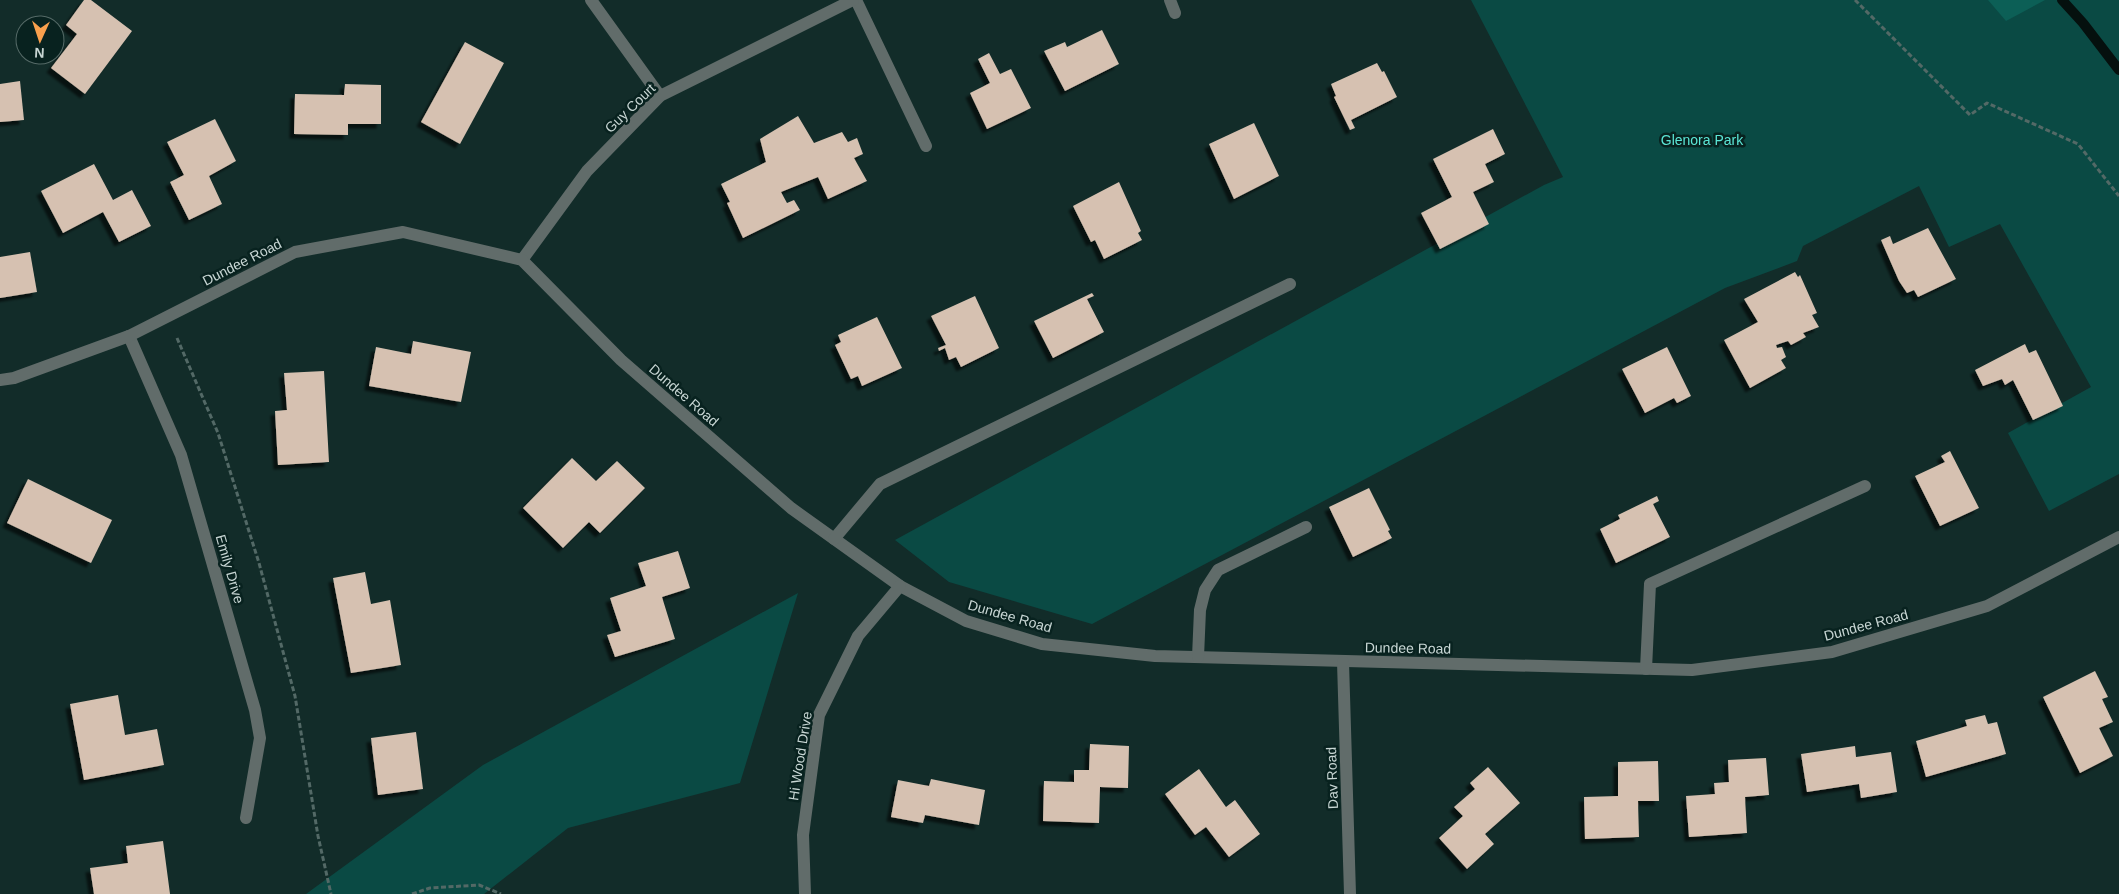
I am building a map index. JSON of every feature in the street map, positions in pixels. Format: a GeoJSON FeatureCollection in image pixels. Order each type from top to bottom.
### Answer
{"type":"FeatureCollection","features":[{"type":"Feature","properties":{"kind":"street"},"geometry":{"type":"LineString","coordinates":[[591,0],[660,96]]}},
{"type":"Feature","properties":{"kind":"street"},"geometry":{"type":"LineString","coordinates":[[854,0],[926,146]]}},
{"type":"Feature","properties":{"kind":"street","name":"Guy Court"},"geometry":{"type":"LineString","coordinates":[[522,260],[588,171],[660,96],[854,0]]}},
{"type":"Feature","properties":{"kind":"street"},"geometry":{"type":"LineString","coordinates":[[1170,0],[1175,13]]}},
{"type":"Feature","properties":{"kind":"street","name":"Dundee Road"},"geometry":{"type":"LineString","coordinates":[[0,380],[14,378],[129,336],[295,252],[403,232],[522,260],[621,360],[790,508],[900,586],[966,621],[1042,644],[1155,656],[1692,670],[1832,652],[1987,606],[2119,538]]}},
{"type":"Feature","properties":{"kind":"street"},"geometry":{"type":"LineString","coordinates":[[834,539],[880,484],[1290,284]]}},
{"type":"Feature","properties":{"kind":"street","name":"Emily Drive"},"geometry":{"type":"LineString","coordinates":[[129,336],[181,455],[255,710],[260,738],[246,818]]}},
{"type":"Feature","properties":{"kind":"street"},"geometry":{"type":"LineString","coordinates":[[1646,669],[1650,584],[1865,486]]}},
{"type":"Feature","properties":{"kind":"street"},"geometry":{"type":"LineString","coordinates":[[1198,657],[1200,610],[1205,590],[1218,570],[1306,527]]}},
{"type":"Feature","properties":{"kind":"street","name":"Hi Wood Drive"},"geometry":{"type":"LineString","coordinates":[[805,894],[803,835],[819,715],[858,636],[900,586]]}},
{"type":"Feature","properties":{"kind":"street","name":"Dav Road"},"geometry":{"type":"LineString","coordinates":[[1343,662],[1350,894]]}},
{"type":"Feature","properties":{"kind":"path"},"geometry":{"type":"LineString","coordinates":[[1855,0],[1970,115],[1987,103],[2078,144],[2119,196]]}},
{"type":"Feature","properties":{"kind":"path"},"geometry":{"type":"LineString","coordinates":[[168,316],[218,433],[259,563],[295,696],[318,836],[331,894]]}},
{"type":"Feature","properties":{"kind":"path"},"geometry":{"type":"LineString","coordinates":[[412,894],[430,888],[479,886],[501,894]]}},
{"type":"Feature","properties":{"kind":"green space","name":"Glenora Park"},"geometry":{"type":"Polygon","coordinates":[[[1471,0],[2119,0],[2119,474],[2049,511],[2008,433],[2091,387],[2000,224],[1949,247],[1919,186],[1803,246],[1797,261],[1725,288],[1092,624],[949,582],[895,540],[1544,185],[1563,177],[1471,0]]]}},
{"type":"Feature","properties":{"kind":"green space"},"geometry":{"type":"Polygon","coordinates":[[[1988,0],[2045,0],[2006,21],[1988,0]]]}},
{"type":"Feature","properties":{"kind":"green space"},"geometry":{"type":"Polygon","coordinates":[[[798,593],[740,783],[568,828],[484,894],[306,894],[483,765],[798,593]]]}},
{"type":"Feature","properties":{"kind":"building"},"geometry":{"type":"Polygon","coordinates":[[[84,0],[91,0],[132,31],[85,94],[51,68],[53,65],[65,65],[65,50],[77,34],[66,25],[84,0]]]}},
{"type":"Feature","properties":{"kind":"building"},"geometry":{"type":"Polygon","coordinates":[[[1102,30],[1119,64],[1065,91],[1044,51],[1065,42],[1067,47],[1102,30]]]}},
{"type":"Feature","properties":{"kind":"building"},"geometry":{"type":"Polygon","coordinates":[[[465,42],[504,63],[460,144],[421,122],[465,42]]]}},
{"type":"Feature","properties":{"kind":"building"},"geometry":{"type":"Polygon","coordinates":[[[989,53],[1000,74],[1011,69],[1031,108],[987,129],[970,93],[990,83],[978,59],[989,53]]]}},
{"type":"Feature","properties":{"kind":"building"},"geometry":{"type":"Polygon","coordinates":[[[1377,63],[1382,72],[1384,71],[1397,97],[1351,120],[1355,128],[1350,130],[1334,97],[1336,96],[1331,84],[1377,63]]]}},
{"type":"Feature","properties":{"kind":"building"},"geometry":{"type":"Polygon","coordinates":[[[20,81],[24,120],[0,122],[0,84],[20,81]]]}},
{"type":"Feature","properties":{"kind":"building"},"geometry":{"type":"Polygon","coordinates":[[[345,84],[381,85],[381,124],[348,124],[348,135],[294,134],[295,94],[344,95],[345,84]]]}},
{"type":"Feature","properties":{"kind":"building"},"geometry":{"type":"Polygon","coordinates":[[[798,116],[814,143],[842,132],[848,142],[857,138],[863,154],[854,158],[867,181],[828,199],[818,177],[781,192],[787,203],[794,200],[800,210],[743,238],[727,203],[730,202],[721,184],[766,162],[760,139],[798,116]]]}},
{"type":"Feature","properties":{"kind":"building"},"geometry":{"type":"Polygon","coordinates":[[[215,119],[236,161],[209,176],[222,204],[189,220],[170,182],[184,175],[167,142],[215,119]]]}},
{"type":"Feature","properties":{"kind":"building"},"geometry":{"type":"Polygon","coordinates":[[[1254,123],[1279,176],[1234,199],[1209,144],[1254,123]]]}},
{"type":"Feature","properties":{"kind":"building"},"geometry":{"type":"Polygon","coordinates":[[[1493,129],[1505,154],[1485,164],[1494,182],[1473,192],[1489,224],[1440,249],[1421,213],[1452,197],[1433,159],[1493,129]]]}},
{"type":"Feature","properties":{"kind":"building"},"geometry":{"type":"Polygon","coordinates":[[[94,164],[113,200],[132,190],[151,226],[119,242],[103,212],[63,233],[41,191],[94,164]]]}},
{"type":"Feature","properties":{"kind":"building"},"geometry":{"type":"Polygon","coordinates":[[[1119,182],[1141,231],[1138,233],[1142,240],[1104,259],[1095,240],[1091,242],[1073,206],[1119,182]]]}},
{"type":"Feature","properties":{"kind":"building"},"geometry":{"type":"Polygon","coordinates":[[[1928,228],[1956,279],[1918,297],[1914,290],[1907,293],[1899,281],[1881,240],[1890,236],[1893,244],[1928,228]]]}},
{"type":"Feature","properties":{"kind":"building"},"geometry":{"type":"Polygon","coordinates":[[[30,252],[37,292],[0,298],[0,257],[30,252]]]}},
{"type":"Feature","properties":{"kind":"building"},"geometry":{"type":"Polygon","coordinates":[[[1795,272],[1798,277],[1800,275],[1817,313],[1812,315],[1819,327],[1803,333],[1806,337],[1791,345],[1788,341],[1776,345],[1777,348],[1782,347],[1786,357],[1781,360],[1786,368],[1750,388],[1724,340],[1758,322],[1744,299],[1795,272]]]}},
{"type":"Feature","properties":{"kind":"building"},"geometry":{"type":"Polygon","coordinates":[[[1092,293],[1094,296],[1087,299],[1104,332],[1053,358],[1034,321],[1092,293]]]}},
{"type":"Feature","properties":{"kind":"building"},"geometry":{"type":"Polygon","coordinates":[[[975,296],[999,348],[961,367],[956,357],[949,360],[945,348],[939,351],[938,348],[946,345],[931,316],[975,296]]]}},
{"type":"Feature","properties":{"kind":"building"},"geometry":{"type":"Polygon","coordinates":[[[877,317],[902,368],[862,386],[858,376],[851,379],[835,345],[841,342],[838,335],[877,317]]]}},
{"type":"Feature","properties":{"kind":"building"},"geometry":{"type":"Polygon","coordinates":[[[413,341],[471,352],[461,402],[369,386],[376,347],[411,354],[413,341]]]}},
{"type":"Feature","properties":{"kind":"building"},"geometry":{"type":"Polygon","coordinates":[[[2025,344],[2029,353],[2036,350],[2063,406],[2033,420],[2013,380],[2005,385],[2002,379],[1983,386],[1975,370],[2025,344]]]}},
{"type":"Feature","properties":{"kind":"building"},"geometry":{"type":"Polygon","coordinates":[[[1667,347],[1691,396],[1677,403],[1674,398],[1645,413],[1622,369],[1667,347]]]}},
{"type":"Feature","properties":{"kind":"building"},"geometry":{"type":"Polygon","coordinates":[[[324,371],[329,462],[278,465],[275,411],[287,410],[284,373],[324,371]]]}},
{"type":"Feature","properties":{"kind":"building"},"geometry":{"type":"Polygon","coordinates":[[[1950,451],[1979,508],[1940,526],[1915,476],[1945,462],[1941,456],[1950,451]]]}},
{"type":"Feature","properties":{"kind":"building"},"geometry":{"type":"Polygon","coordinates":[[[572,458],[596,481],[617,461],[645,488],[600,533],[589,522],[563,548],[523,508],[572,458]]]}},
{"type":"Feature","properties":{"kind":"building"},"geometry":{"type":"Polygon","coordinates":[[[28,479],[112,520],[91,563],[7,523],[28,479]]]}},
{"type":"Feature","properties":{"kind":"building"},"geometry":{"type":"Polygon","coordinates":[[[1369,488],[1390,530],[1388,531],[1392,538],[1353,557],[1329,507],[1369,488]]]}},
{"type":"Feature","properties":{"kind":"building"},"geometry":{"type":"Polygon","coordinates":[[[1657,496],[1659,501],[1653,504],[1670,537],[1616,563],[1600,529],[1620,519],[1618,515],[1657,496]]]}},
{"type":"Feature","properties":{"kind":"building"},"geometry":{"type":"Polygon","coordinates":[[[678,551],[690,588],[662,597],[675,639],[615,657],[607,635],[621,631],[610,598],[646,586],[638,563],[678,551]]]}},
{"type":"Feature","properties":{"kind":"building"},"geometry":{"type":"Polygon","coordinates":[[[365,572],[371,604],[390,600],[401,665],[351,673],[333,578],[365,572]]]}},
{"type":"Feature","properties":{"kind":"building"},"geometry":{"type":"Polygon","coordinates":[[[2095,671],[2108,697],[2102,699],[2113,722],[2099,728],[2113,756],[2080,773],[2043,697],[2095,671]]]}},
{"type":"Feature","properties":{"kind":"building"},"geometry":{"type":"Polygon","coordinates":[[[118,695],[125,735],[157,729],[164,765],[84,780],[70,704],[118,695]]]}},
{"type":"Feature","properties":{"kind":"building"},"geometry":{"type":"Polygon","coordinates":[[[1985,715],[1988,724],[1997,722],[2006,754],[1926,777],[1916,741],[1967,726],[1965,720],[1985,715]]]}},
{"type":"Feature","properties":{"kind":"building"},"geometry":{"type":"Polygon","coordinates":[[[416,732],[423,789],[378,795],[371,738],[416,732]]]}},
{"type":"Feature","properties":{"kind":"building"},"geometry":{"type":"Polygon","coordinates":[[[1090,744],[1129,746],[1128,788],[1100,787],[1099,823],[1043,821],[1044,781],[1074,782],[1074,770],[1089,770],[1090,744]]]}},
{"type":"Feature","properties":{"kind":"building"},"geometry":{"type":"Polygon","coordinates":[[[1855,746],[1856,757],[1891,752],[1897,792],[1861,798],[1859,784],[1807,792],[1801,754],[1855,746]]]}},
{"type":"Feature","properties":{"kind":"building"},"geometry":{"type":"Polygon","coordinates":[[[1766,758],[1769,795],[1745,797],[1747,833],[1689,837],[1686,796],[1715,794],[1714,783],[1729,782],[1728,760],[1766,758]]]}},
{"type":"Feature","properties":{"kind":"building"},"geometry":{"type":"Polygon","coordinates":[[[1658,761],[1659,801],[1638,801],[1639,837],[1585,839],[1584,797],[1618,796],[1618,762],[1658,761]]]}},
{"type":"Feature","properties":{"kind":"building"},"geometry":{"type":"Polygon","coordinates":[[[1488,767],[1520,803],[1485,834],[1494,844],[1467,869],[1439,838],[1463,816],[1454,807],[1475,789],[1470,783],[1488,767]]]}},
{"type":"Feature","properties":{"kind":"building"},"geometry":{"type":"Polygon","coordinates":[[[1199,769],[1226,807],[1235,800],[1260,834],[1229,857],[1206,827],[1195,835],[1165,794],[1199,769]]]}},
{"type":"Feature","properties":{"kind":"building"},"geometry":{"type":"Polygon","coordinates":[[[931,779],[985,790],[979,825],[925,815],[923,823],[891,817],[898,780],[929,786],[931,779]]]}},
{"type":"Feature","properties":{"kind":"building"},"geometry":{"type":"Polygon","coordinates":[[[163,841],[170,894],[94,894],[90,868],[128,863],[126,846],[163,841]]]}},
{"type":"Feature","properties":{"kind":"waterway"},"geometry":{"type":"LineString","coordinates":[[2062,0],[2083,23],[2119,70]]}}]}
